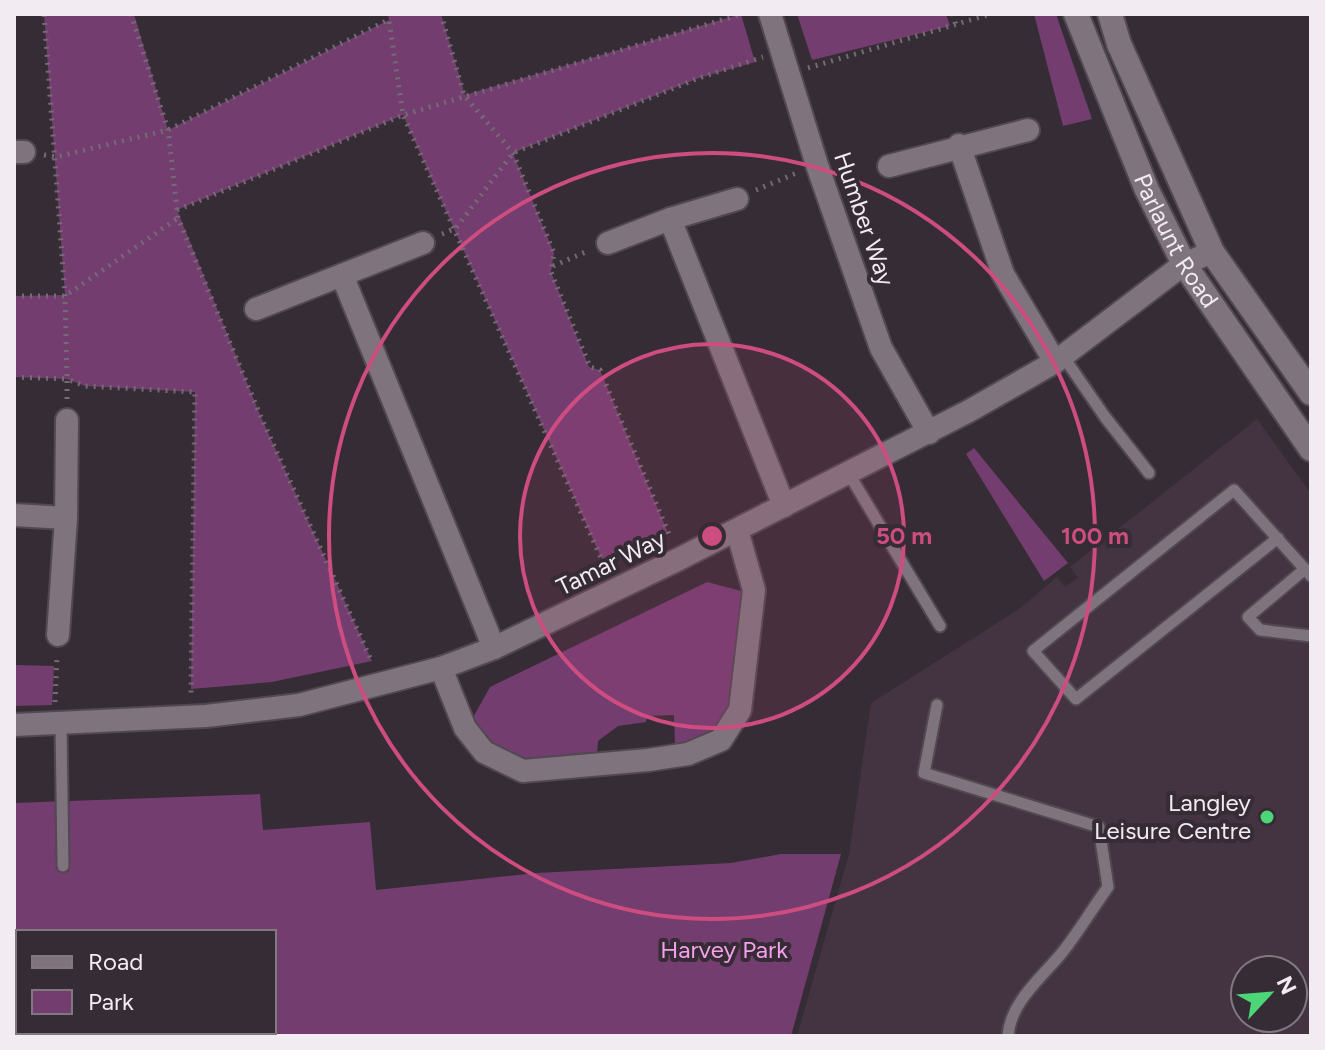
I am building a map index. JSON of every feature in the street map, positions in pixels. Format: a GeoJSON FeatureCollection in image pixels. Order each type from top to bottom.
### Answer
{"type":"FeatureCollection","features":[{"type":"Feature","properties":{"kind":"street","name":"Humber Way"},"geometry":{"type":"LineString","coordinates":[[770,14],[817,165],[881,348],[929,433]]}},
{"type":"Feature","properties":{"kind":"street","name":"Parlaunt Road"},"geometry":{"type":"LineString","coordinates":[[1076,14],[1147,190],[1184,264],[1311,449]]}},
{"type":"Feature","properties":{"kind":"street","name":"Parlaunt Road"},"geometry":{"type":"LineString","coordinates":[[1110,14],[1119,44],[1212,252],[1311,393]]}},
{"type":"Feature","properties":{"kind":"street"},"geometry":{"type":"LineString","coordinates":[[889,166],[959,145],[1028,130]]}},
{"type":"Feature","properties":{"kind":"street"},"geometry":{"type":"LineString","coordinates":[[959,145],[1003,274],[1059,359]]}},
{"type":"Feature","properties":{"kind":"street"},"geometry":{"type":"LineString","coordinates":[[608,243],[670,219],[737,199]]}},
{"type":"Feature","properties":{"kind":"street"},"geometry":{"type":"LineString","coordinates":[[670,219],[784,506]]}},
{"type":"Feature","properties":{"kind":"street"},"geometry":{"type":"LineString","coordinates":[[256,309],[423,243]]}},
{"type":"Feature","properties":{"kind":"street","name":"Tamar Way"},"geometry":{"type":"LineString","coordinates":[[14,725],[190,717],[299,705],[441,668],[494,648],[929,433],[1059,359],[1184,264],[1212,252]]}},
{"type":"Feature","properties":{"kind":"street"},"geometry":{"type":"LineString","coordinates":[[342,275],[494,648]]}},
{"type":"Feature","properties":{"kind":"street"},"geometry":{"type":"LineString","coordinates":[[58,635],[66,518],[67,420]]}},
{"type":"Feature","properties":{"kind":"street"},"geometry":{"type":"LineString","coordinates":[[14,515],[66,518]]}},
{"type":"Feature","properties":{"kind":"street"},"geometry":{"type":"LineString","coordinates":[[441,668],[465,728],[474,740],[484,752],[523,771],[688,754],[721,740],[740,710],[754,590],[737,530]]}},
{"type":"Feature","properties":{"kind":"lane"},"geometry":{"type":"LineString","coordinates":[[1059,359],[1149,473]]}},
{"type":"Feature","properties":{"kind":"lane"},"geometry":{"type":"LineString","coordinates":[[849,474],[940,626]]}},
{"type":"Feature","properties":{"kind":"lane"},"geometry":{"type":"LineString","coordinates":[[1278,538],[1076,699],[1033,651],[1234,490],[1278,538],[1308,573],[1248,617],[1260,630],[1311,636]]}},
{"type":"Feature","properties":{"kind":"lane"},"geometry":{"type":"LineString","coordinates":[[937,705],[924,773],[1099,827],[1108,887],[1063,952],[1026,994],[1009,1023],[1008,1036]]}},
{"type":"Feature","properties":{"kind":"lane"},"geometry":{"type":"LineString","coordinates":[[58,723],[63,866]]}},
{"type":"Feature","properties":{"kind":"path"},"geometry":{"type":"LineString","coordinates":[[44,14],[65,296],[67,379]]}},
{"type":"Feature","properties":{"kind":"path"},"geometry":{"type":"LineString","coordinates":[[131,14],[168,130],[178,218],[267,431],[383,684]]}},
{"type":"Feature","properties":{"kind":"path"},"geometry":{"type":"LineString","coordinates":[[441,14],[464,95],[513,153],[554,253],[551,272],[590,367],[600,370],[679,559]]}},
{"type":"Feature","properties":{"kind":"path"},"geometry":{"type":"LineString","coordinates":[[177,210],[403,115],[742,14]]}},
{"type":"Feature","properties":{"kind":"path"},"geometry":{"type":"LineString","coordinates":[[953,14],[956,26]]}},
{"type":"Feature","properties":{"kind":"path"},"geometry":{"type":"LineString","coordinates":[[788,74],[987,15]]}},
{"type":"Feature","properties":{"kind":"path"},"geometry":{"type":"LineString","coordinates":[[56,157],[168,130],[389,17],[403,115],[615,590]]}},
{"type":"Feature","properties":{"kind":"path"},"geometry":{"type":"LineString","coordinates":[[423,243],[456,228],[513,153],[699,78],[755,62],[780,46]]}},
{"type":"Feature","properties":{"kind":"path"},"geometry":{"type":"LineString","coordinates":[[737,199],[817,165]]}},
{"type":"Feature","properties":{"kind":"path"},"geometry":{"type":"LineString","coordinates":[[14,296],[65,296],[178,218]]}},
{"type":"Feature","properties":{"kind":"path"},"geometry":{"type":"LineString","coordinates":[[552,266],[608,243]]}},
{"type":"Feature","properties":{"kind":"path"},"geometry":{"type":"LineString","coordinates":[[14,377],[67,379],[85,386],[195,392],[190,717]]}},
{"type":"Feature","properties":{"kind":"path"},"geometry":{"type":"LineString","coordinates":[[58,635],[58,723]]}},
{"type":"Feature","properties":{"kind":"shaded area"},"geometry":{"type":"Polygon","coordinates":[[[1257,419],[1311,494],[1311,1036],[797,1036],[849,854],[871,703],[1019,609],[1057,577],[1065,587],[1078,578],[1070,567],[1257,419]]]}},
{"type":"Feature","properties":{"kind":"green space"},"geometry":{"type":"Polygon","coordinates":[[[44,14],[134,14],[168,130],[389,20],[388,14],[441,14],[465,95],[741,14],[755,62],[699,78],[513,153],[554,253],[551,272],[589,367],[600,370],[668,533],[604,564],[403,115],[177,210],[261,417],[372,661],[272,682],[191,689],[195,392],[85,386],[67,379],[14,377],[14,296],[65,295],[44,14]]]}},
{"type":"Feature","properties":{"kind":"green space"},"geometry":{"type":"Polygon","coordinates":[[[797,14],[946,14],[950,26],[812,60],[797,14]]]}},
{"type":"Feature","properties":{"kind":"green space"},"geometry":{"type":"Polygon","coordinates":[[[1034,14],[1056,14],[1092,119],[1063,126],[1034,14]]]}},
{"type":"Feature","properties":{"kind":"green space"},"geometry":{"type":"Polygon","coordinates":[[[974,448],[1068,563],[1044,581],[966,454],[974,448]]]}},
{"type":"Feature","properties":{"kind":"green space"},"geometry":{"type":"Polygon","coordinates":[[[707,582],[745,592],[745,639],[740,689],[732,711],[720,728],[701,740],[675,745],[674,715],[647,716],[646,722],[618,726],[598,741],[597,754],[526,760],[498,750],[471,721],[490,687],[707,582]]]}},
{"type":"Feature","properties":{"kind":"green space"},"geometry":{"type":"Polygon","coordinates":[[[14,665],[54,666],[52,705],[14,706],[14,665]]]}},
{"type":"Feature","properties":{"kind":"green space","name":"Harvey Park"},"geometry":{"type":"Polygon","coordinates":[[[260,794],[263,830],[370,822],[376,890],[536,873],[731,863],[781,854],[841,854],[791,1036],[14,1036],[14,803],[260,794]]]}},
{"type":"Feature","properties":{"kind":"place","name":"Langley Leisure Centre"},"geometry":{"type":"Point","coordinates":[1267,817]}}]}
